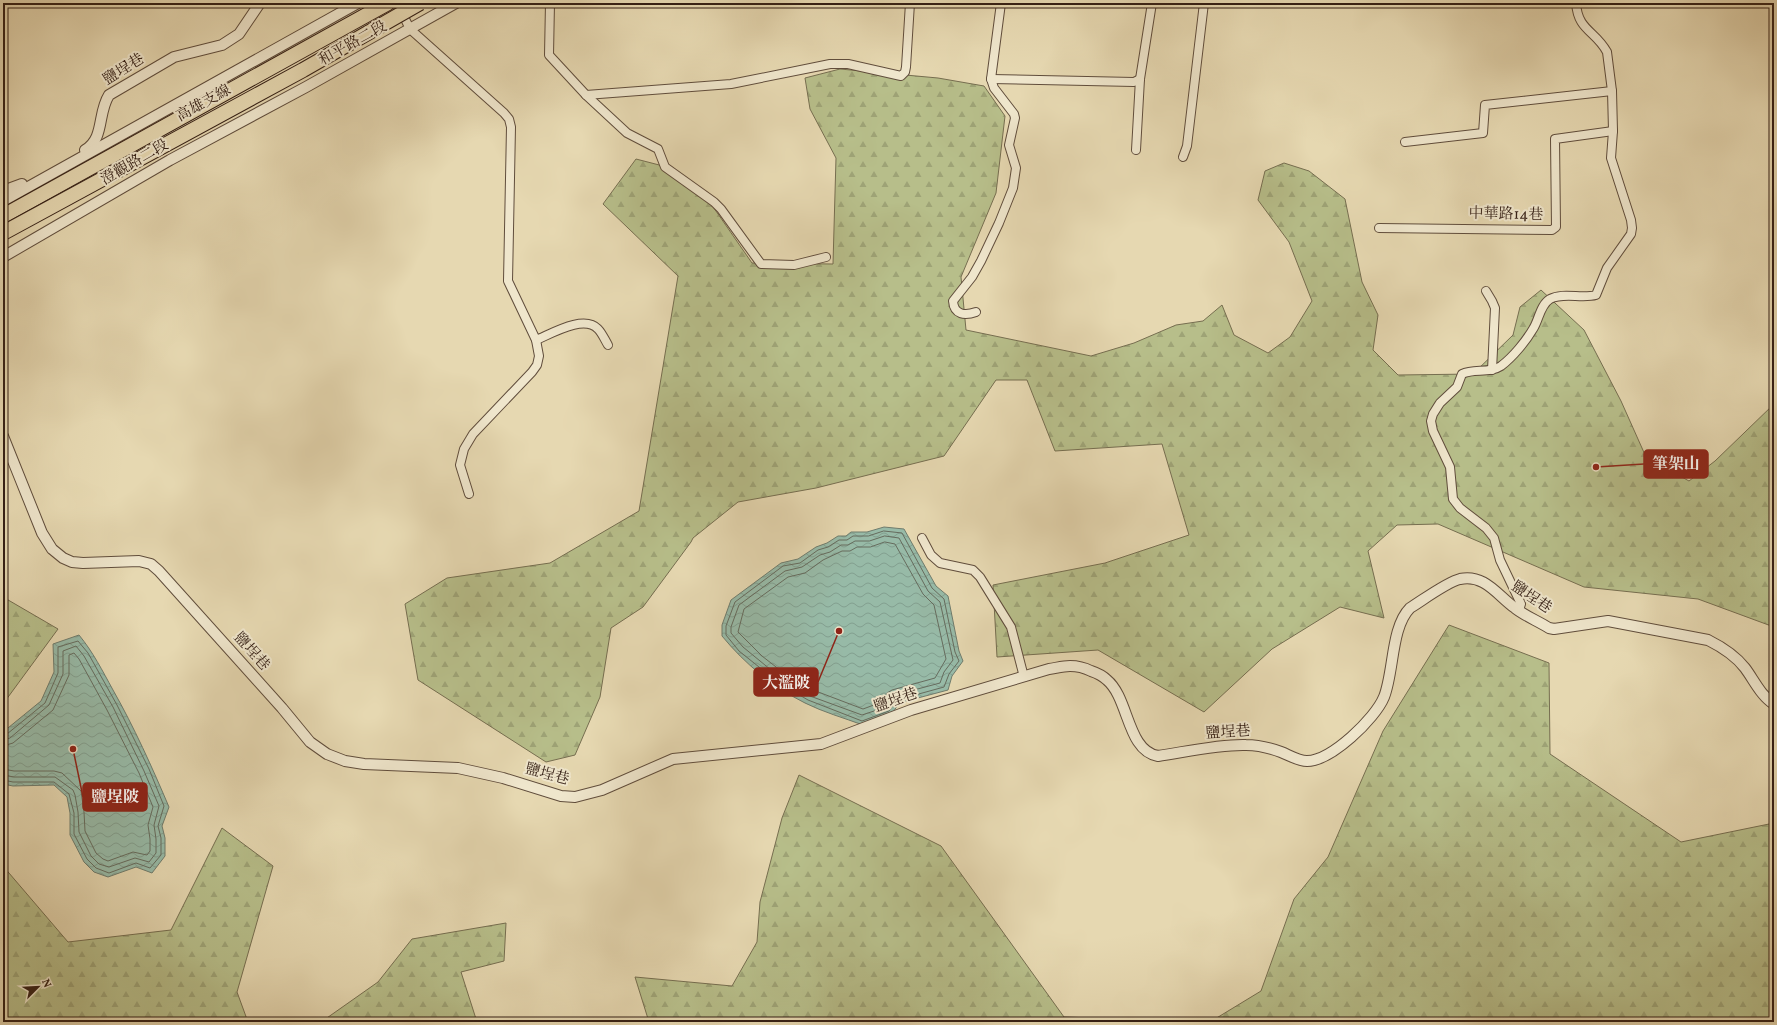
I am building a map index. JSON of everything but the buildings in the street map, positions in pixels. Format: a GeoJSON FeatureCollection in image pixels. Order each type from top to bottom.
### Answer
{"type":"FeatureCollection","features":[{"type":"Feature","properties":{"kind":"highway","name":"高雄支線"},"geometry":{"type":"LineString","coordinates":[[3,216],[388,3]]}},
{"type":"Feature","properties":{"kind":"highway","name":"高雄支線"},"geometry":{"type":"LineString","coordinates":[[3,233],[303,70],[420,3]]}},
{"type":"Feature","properties":{"kind":"street","name":"鹽埕巷"},"geometry":{"type":"LineString","coordinates":[[3,191],[26,182],[92,146],[97,139],[105,101],[109,95],[174,57],[222,45],[239,34],[260,3]]}},
{"type":"Feature","properties":{"kind":"street","name":"澄觀路二段"},"geometry":{"type":"LineString","coordinates":[[3,200],[358,3]]}},
{"type":"Feature","properties":{"kind":"street"},"geometry":{"type":"LineString","coordinates":[[397,3],[410,30],[504,113],[509,119],[511,127],[508,281],[536,340],[538,349],[537,365],[473,434],[464,449],[460,465],[469,494]]}},
{"type":"Feature","properties":{"kind":"street","name":"和平路二段"},"geometry":{"type":"LineString","coordinates":[[306,87],[456,3]]}},
{"type":"Feature","properties":{"kind":"street"},"geometry":{"type":"LineString","coordinates":[[550,3],[549,55],[586,95],[627,133],[658,149],[665,167],[714,202],[762,264],[794,265],[826,257]]}},
{"type":"Feature","properties":{"kind":"street"},"geometry":{"type":"LineString","coordinates":[[586,95],[731,84],[830,64],[848,64],[901,76],[905,72],[906,66],[910,3]]}},
{"type":"Feature","properties":{"kind":"street"},"geometry":{"type":"LineString","coordinates":[[976,312],[967,315],[962,314],[956,310],[953,301],[972,277],[999,223],[1012,188],[1016,168],[1009,145],[1015,118],[1014,114],[994,88],[991,80],[1001,3]]}},
{"type":"Feature","properties":{"kind":"street"},"geometry":{"type":"LineString","coordinates":[[1136,150],[1140,79],[1152,3]]}},
{"type":"Feature","properties":{"kind":"street"},"geometry":{"type":"LineString","coordinates":[[1183,157],[1187,146],[1204,3]]}},
{"type":"Feature","properties":{"kind":"street"},"geometry":{"type":"LineString","coordinates":[[1515,608],[1520,607],[1521,604],[1500,560],[1494,538],[1486,528],[1460,508],[1453,499],[1450,467],[1433,431],[1431,421],[1437,407],[1454,391],[1462,374],[1472,371],[1492,370],[1504,363],[1533,329],[1543,307],[1550,299],[1557,297],[1596,295],[1607,268],[1630,234],[1632,228],[1631,220],[1611,158],[1613,132],[1612,91],[1607,52],[1604,46],[1579,21],[1576,3]]}},
{"type":"Feature","properties":{"kind":"street"},"geometry":{"type":"LineString","coordinates":[[991,80],[1134,82],[1140,79]]}},
{"type":"Feature","properties":{"kind":"street","name":"澄觀路二段"},"geometry":{"type":"LineString","coordinates":[[3,257],[170,160],[306,87]]}},
{"type":"Feature","properties":{"kind":"street"},"geometry":{"type":"LineString","coordinates":[[1405,142],[1483,133],[1485,105],[1612,91]]}},
{"type":"Feature","properties":{"kind":"street","name":"中華路14巷"},"geometry":{"type":"LineString","coordinates":[[1379,228],[1552,230],[1556,227],[1555,139],[1613,132]]}},
{"type":"Feature","properties":{"kind":"street"},"geometry":{"type":"LineString","coordinates":[[1486,291],[1494,308],[1492,370]]}},
{"type":"Feature","properties":{"kind":"street"},"geometry":{"type":"LineString","coordinates":[[536,340],[566,327],[586,323],[598,329],[608,345]]}},
{"type":"Feature","properties":{"kind":"street","name":"鹽埕巷"},"geometry":{"type":"LineString","coordinates":[[3,436],[42,533],[52,549],[63,558],[72,562],[83,563],[139,560],[151,564],[159,571],[282,708],[310,742],[327,754],[345,761],[364,764],[458,768],[503,778],[561,796],[575,798],[612,787],[673,758],[821,744],[911,710],[1049,669],[1071,666],[1084,668],[1108,680],[1116,690],[1124,707],[1131,729],[1143,749],[1151,755],[1158,756],[1247,745],[1268,748],[1308,761],[1324,756],[1347,740],[1378,710],[1387,686],[1402,619],[1410,608],[1451,583],[1468,579],[1478,580],[1487,584],[1515,608],[1549,628],[1554,629],[1608,621],[1708,640],[1736,657],[1769,700],[1774,704]]}},
{"type":"Feature","properties":{"kind":"street"},"geometry":{"type":"LineString","coordinates":[[922,538],[931,555],[940,563],[972,570],[980,577],[1011,627],[1024,676]]}},
{"type":"Feature","properties":{"kind":"green space"},"geometry":{"type":"Polygon","coordinates":[[[840,69],[938,78],[984,86],[1005,116],[996,193],[961,277],[966,330],[1091,356],[1134,343],[1176,325],[1203,321],[1222,305],[1234,335],[1268,353],[1290,337],[1312,301],[1289,242],[1258,200],[1265,171],[1284,163],[1309,171],[1345,199],[1362,282],[1378,315],[1373,350],[1398,375],[1473,374],[1513,335],[1520,307],[1541,290],[1584,330],[1621,401],[1646,457],[1689,481],[1715,461],[1774,404],[1774,627],[1698,599],[1584,587],[1438,524],[1397,525],[1368,551],[1384,618],[1340,607],[1272,649],[1204,712],[1098,650],[997,657],[993,585],[1105,563],[1189,535],[1162,444],[1055,451],[1027,380],[996,380],[944,456],[816,488],[738,502],[693,538],[643,607],[611,628],[600,697],[575,755],[546,762],[418,680],[405,604],[447,578],[550,563],[639,511],[678,276],[603,204],[636,159],[667,167],[700,188],[752,263],[833,264],[836,158],[810,109],[805,78],[840,69]]]}},
{"type":"Feature","properties":{"kind":"green space"},"geometry":{"type":"Polygon","coordinates":[[[3,597],[58,629],[3,704],[3,597]]]}},
{"type":"Feature","properties":{"kind":"green space"},"geometry":{"type":"Polygon","coordinates":[[[1449,625],[1549,663],[1550,754],[1681,842],[1774,823],[1774,1022],[1210,1022],[1261,991],[1294,899],[1328,857],[1383,731],[1449,625]]]}},
{"type":"Feature","properties":{"kind":"green space"},"geometry":{"type":"Polygon","coordinates":[[[799,775],[941,846],[1064,1017],[1210,1022],[649,1022],[635,977],[732,986],[757,942],[760,902],[782,818],[799,775]]]}},
{"type":"Feature","properties":{"kind":"green space"},"geometry":{"type":"Polygon","coordinates":[[[222,828],[273,866],[237,992],[248,1022],[3,1022],[3,866],[68,942],[171,930],[222,828]]]}},
{"type":"Feature","properties":{"kind":"green space"},"geometry":{"type":"Polygon","coordinates":[[[506,923],[504,961],[461,972],[477,1022],[300,1022],[324,1020],[378,982],[412,939],[506,923]]]}},
{"type":"Feature","properties":{"kind":"water"},"geometry":{"type":"Polygon","coordinates":[[[884,527],[904,529],[936,586],[948,596],[959,651],[963,661],[952,676],[948,690],[899,703],[892,714],[863,725],[812,706],[782,690],[760,674],[740,656],[722,636],[722,625],[731,600],[781,563],[798,559],[816,547],[827,543],[838,536],[846,536],[851,532],[867,532],[884,527]]]}},
{"type":"Feature","properties":{"kind":"water"},"geometry":{"type":"Polygon","coordinates":[[[79,635],[97,661],[128,718],[169,807],[162,826],[165,838],[165,856],[152,873],[136,867],[108,877],[94,872],[84,862],[70,835],[70,813],[67,797],[54,785],[13,786],[3,784],[3,732],[41,701],[54,672],[53,644],[79,635]]]}},
{"type":"Feature","properties":{"kind":"place","name":"筆架山"},"geometry":{"type":"Point","coordinates":[1596,467]}},
{"type":"Feature","properties":{"kind":"place","name":"大濫陂"},"geometry":{"type":"Point","coordinates":[839,631]}},
{"type":"Feature","properties":{"kind":"place","name":"鹽埕陂"},"geometry":{"type":"Point","coordinates":[73,749]}}]}
